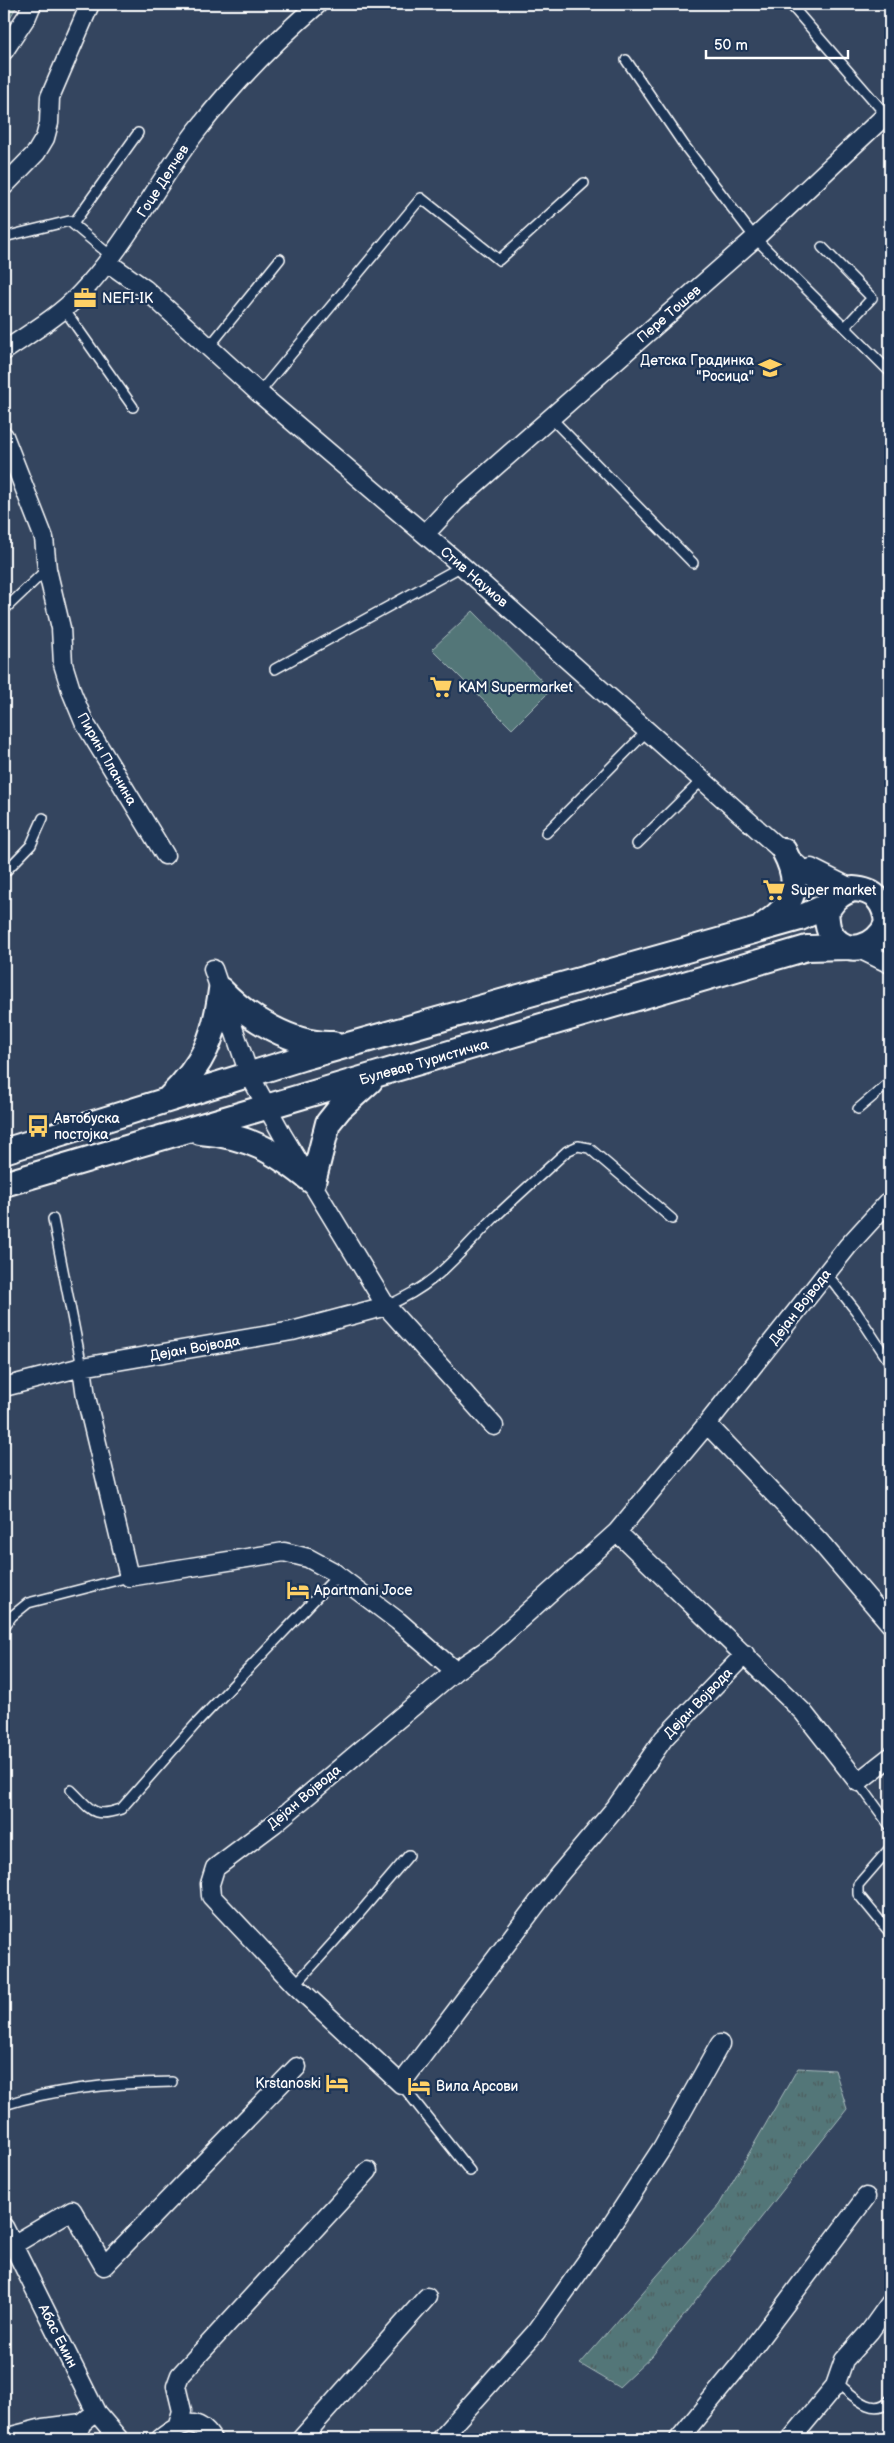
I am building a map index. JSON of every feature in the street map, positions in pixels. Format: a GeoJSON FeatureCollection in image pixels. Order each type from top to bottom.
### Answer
{"type":"FeatureCollection","features":[{"type":"Feature","properties":{"kind":"main road"},"geometry":{"type":"LineString","coordinates":[[757,930],[785,907],[793,892],[795,881],[792,866],[784,851]]}},
{"type":"Feature","properties":{"kind":"main road"},"geometry":{"type":"LineString","coordinates":[[4,1151],[249,1074],[800,918],[856,895],[880,900],[884,908],[887,933],[868,946],[851,947],[836,940],[829,931],[826,913],[856,895]]}},
{"type":"Feature","properties":{"kind":"main road","name":"Булевар Туристичка"},"geometry":{"type":"LineString","coordinates":[[4,1184],[374,1077],[807,948],[851,947]]}},
{"type":"Feature","properties":{"kind":"main road"},"geometry":{"type":"LineString","coordinates":[[217,980],[234,1003],[294,1038],[320,1044],[362,1042]]}},
{"type":"Feature","properties":{"kind":"main road"},"geometry":{"type":"LineString","coordinates":[[169,1098],[184,1083],[206,1052],[218,1018],[217,980]]}},
{"type":"Feature","properties":{"kind":"main road"},"geometry":{"type":"LineString","coordinates":[[184,1131],[228,1135],[255,1144],[275,1155],[313,1182],[328,1123],[340,1108],[374,1077]]}},
{"type":"Feature","properties":{"kind":"street"},"geometry":{"type":"LineString","coordinates":[[4,51],[27,16],[32,4]]}},
{"type":"Feature","properties":{"kind":"street"},"geometry":{"type":"LineString","coordinates":[[4,186],[36,153],[45,138],[49,123],[50,97],[90,4]]}},
{"type":"Feature","properties":{"kind":"street","name":"Гоце Делчев"},"geometry":{"type":"LineString","coordinates":[[4,351],[55,317],[80,294],[109,259],[213,110],[284,33],[318,4]]}},
{"type":"Feature","properties":{"kind":"street","name":"Пере Тошев"},"geometry":{"type":"LineString","coordinates":[[425,534],[455,502],[755,238],[888,113]]}},
{"type":"Feature","properties":{"kind":"street","name":"Стив Наумов"},"geometry":{"type":"LineString","coordinates":[[109,259],[145,289],[259,393],[462,566],[784,851],[856,895]]}},
{"type":"Feature","properties":{"kind":"street","name":"Пирин Планина"},"geometry":{"type":"LineString","coordinates":[[4,436],[44,538],[47,568],[62,628],[63,664],[72,693],[84,722],[165,855]]}},
{"type":"Feature","properties":{"kind":"street"},"geometry":{"type":"LineString","coordinates":[[851,947],[890,964]]}},
{"type":"Feature","properties":{"kind":"street"},"geometry":{"type":"LineString","coordinates":[[217,980],[249,1074],[267,1108],[386,1306],[494,1426]]}},
{"type":"Feature","properties":{"kind":"street","name":"Дејан Војвода"},"geometry":{"type":"LineString","coordinates":[[745,1654],[664,1738],[616,1807],[557,1877],[401,2084],[295,1985],[211,1896],[210,1884],[215,1868],[275,1823],[455,1671],[485,1651],[617,1532],[707,1424],[826,1273],[890,1200]]}},
{"type":"Feature","properties":{"kind":"street","name":"Дејан Војвода"},"geometry":{"type":"LineString","coordinates":[[4,1387],[82,1367],[292,1331],[386,1306]]}},
{"type":"Feature","properties":{"kind":"street"},"geometry":{"type":"LineString","coordinates":[[82,1367],[86,1397],[129,1577],[284,1552],[308,1558],[338,1575],[398,1621],[455,1671]]}},
{"type":"Feature","properties":{"kind":"street"},"geometry":{"type":"LineString","coordinates":[[707,1424],[821,1543],[890,1624]]}},
{"type":"Feature","properties":{"kind":"street"},"geometry":{"type":"LineString","coordinates":[[617,1532],[803,1712],[858,1782],[890,1757]]}},
{"type":"Feature","properties":{"kind":"street"},"geometry":{"type":"LineString","coordinates":[[440,2439],[536,2332],[596,2248],[662,2148],[720,2044]]}},
{"type":"Feature","properties":{"kind":"street"},"geometry":{"type":"LineString","coordinates":[[13,2245],[72,2210],[104,2266],[297,2067]]}},
{"type":"Feature","properties":{"kind":"street"},"geometry":{"type":"LineString","coordinates":[[178,2425],[182,2411],[176,2386],[180,2375],[368,2171]]}},
{"type":"Feature","properties":{"kind":"street"},"geometry":{"type":"LineString","coordinates":[[679,2439],[742,2362],[866,2196]]}},
{"type":"Feature","properties":{"kind":"street","name":"Абас Емин"},"geometry":{"type":"LineString","coordinates":[[4,2227],[89,2418],[119,2439]]}},
{"type":"Feature","properties":{"kind":"street"},"geometry":{"type":"LineString","coordinates":[[301,2439],[427,2297]]}},
{"type":"Feature","properties":{"kind":"street"},"geometry":{"type":"LineString","coordinates":[[791,2439],[836,2382],[844,2360],[870,2331],[890,2303]]}},
{"type":"Feature","properties":{"kind":"street"},"geometry":{"type":"LineString","coordinates":[[4,2438],[89,2418]]}},
{"type":"Feature","properties":{"kind":"street"},"geometry":{"type":"LineString","coordinates":[[75,2439],[89,2418]]}},
{"type":"Feature","properties":{"kind":"street"},"geometry":{"type":"LineString","coordinates":[[160,2439],[178,2425],[187,2423],[199,2426],[212,2439]]}},
{"type":"Feature","properties":{"kind":"lane"},"geometry":{"type":"LineString","coordinates":[[790,4],[888,113]]}},
{"type":"Feature","properties":{"kind":"lane"},"geometry":{"type":"LineString","coordinates":[[626,60],[684,145],[755,238],[890,372]]}},
{"type":"Feature","properties":{"kind":"lane"},"geometry":{"type":"LineString","coordinates":[[73,224],[138,133]]}},
{"type":"Feature","properties":{"kind":"lane"},"geometry":{"type":"LineString","coordinates":[[259,393],[421,198],[499,260],[584,182]]}},
{"type":"Feature","properties":{"kind":"lane"},"geometry":{"type":"LineString","coordinates":[[4,238],[65,221],[73,224],[109,259]]}},
{"type":"Feature","properties":{"kind":"lane"},"geometry":{"type":"LineString","coordinates":[[822,247],[872,298],[845,327]]}},
{"type":"Feature","properties":{"kind":"lane"},"geometry":{"type":"LineString","coordinates":[[209,347],[280,259]]}},
{"type":"Feature","properties":{"kind":"lane"},"geometry":{"type":"LineString","coordinates":[[64,309],[132,406]]}},
{"type":"Feature","properties":{"kind":"lane"},"geometry":{"type":"LineString","coordinates":[[551,418],[693,563]]}},
{"type":"Feature","properties":{"kind":"lane"},"geometry":{"type":"LineString","coordinates":[[275,669],[462,566]]}},
{"type":"Feature","properties":{"kind":"lane"},"geometry":{"type":"LineString","coordinates":[[4,610],[47,568]]}},
{"type":"Feature","properties":{"kind":"lane"},"geometry":{"type":"LineString","coordinates":[[546,833],[648,730]]}},
{"type":"Feature","properties":{"kind":"lane"},"geometry":{"type":"LineString","coordinates":[[637,844],[703,778]]}},
{"type":"Feature","properties":{"kind":"lane"},"geometry":{"type":"LineString","coordinates":[[4,873],[30,845],[43,818]]}},
{"type":"Feature","properties":{"kind":"lane"},"geometry":{"type":"LineString","coordinates":[[858,1108],[890,1082]]}},
{"type":"Feature","properties":{"kind":"lane","name":"Дејан Војвода"},"geometry":{"type":"LineString","coordinates":[[386,1306],[411,1296],[449,1267],[493,1219],[567,1151],[578,1146],[589,1148],[672,1219]]}},
{"type":"Feature","properties":{"kind":"lane"},"geometry":{"type":"LineString","coordinates":[[53,1219],[82,1367]]}},
{"type":"Feature","properties":{"kind":"lane"},"geometry":{"type":"LineString","coordinates":[[826,1273],[856,1311],[890,1363]]}},
{"type":"Feature","properties":{"kind":"lane"},"geometry":{"type":"LineString","coordinates":[[71,1790],[93,1811],[105,1814],[121,1809],[195,1725],[338,1575]]}},
{"type":"Feature","properties":{"kind":"lane"},"geometry":{"type":"LineString","coordinates":[[4,1628],[12,1616],[28,1603],[129,1577]]}},
{"type":"Feature","properties":{"kind":"lane"},"geometry":{"type":"LineString","coordinates":[[858,1782],[890,1826]]}},
{"type":"Feature","properties":{"kind":"lane"},"geometry":{"type":"LineString","coordinates":[[890,1848],[858,1885],[858,1894],[890,1933]]}},
{"type":"Feature","properties":{"kind":"lane"},"geometry":{"type":"LineString","coordinates":[[295,1985],[358,1915],[408,1855]]}},
{"type":"Feature","properties":{"kind":"lane"},"geometry":{"type":"LineString","coordinates":[[4,2105],[21,2099],[115,2083],[172,2082]]}},
{"type":"Feature","properties":{"kind":"lane","name":"Дејан Војвода"},"geometry":{"type":"LineString","coordinates":[[401,2084],[470,2171]]}},
{"type":"Feature","properties":{"kind":"lane"},"geometry":{"type":"LineString","coordinates":[[836,2382],[867,2406],[876,2408],[885,2405],[890,2400]]}},
{"type":"Feature","properties":{"kind":"green space"},"geometry":{"type":"Polygon","coordinates":[[[4,4],[18,4],[4,28],[4,4]]]}},
{"type":"Feature","properties":{"kind":"green space"},"geometry":{"type":"Polygon","coordinates":[[[473,611],[551,690],[512,729],[432,649],[473,611]]]}},
{"type":"Feature","properties":{"kind":"green space"},"geometry":{"type":"Polygon","coordinates":[[[798,2068],[835,2070],[847,2109],[652,2356],[619,2387],[580,2364],[719,2205],[798,2068]]]}},
{"type":"Feature","properties":{"kind":"place","name":"NEFI-IK"},"geometry":{"type":"Point","coordinates":[85,298]}},
{"type":"Feature","properties":{"kind":"place","name":"Детска Градинка \"Росица\""},"geometry":{"type":"Point","coordinates":[770,368]}},
{"type":"Feature","properties":{"kind":"place","name":"KAM Supermarket"},"geometry":{"type":"Point","coordinates":[441,687]}},
{"type":"Feature","properties":{"kind":"place","name":"Super market"},"geometry":{"type":"Point","coordinates":[774,890]}},
{"type":"Feature","properties":{"kind":"place","name":"Автобуска постојка"},"geometry":{"type":"Point","coordinates":[38,1126]}},
{"type":"Feature","properties":{"kind":"place","name":"Apartmani Joce"},"geometry":{"type":"Point","coordinates":[298,1590]}},
{"type":"Feature","properties":{"kind":"place","name":"Krstanoski"},"geometry":{"type":"Point","coordinates":[337,2083]}},
{"type":"Feature","properties":{"kind":"place","name":"Вила Арсови"},"geometry":{"type":"Point","coordinates":[419,2086]}}]}
